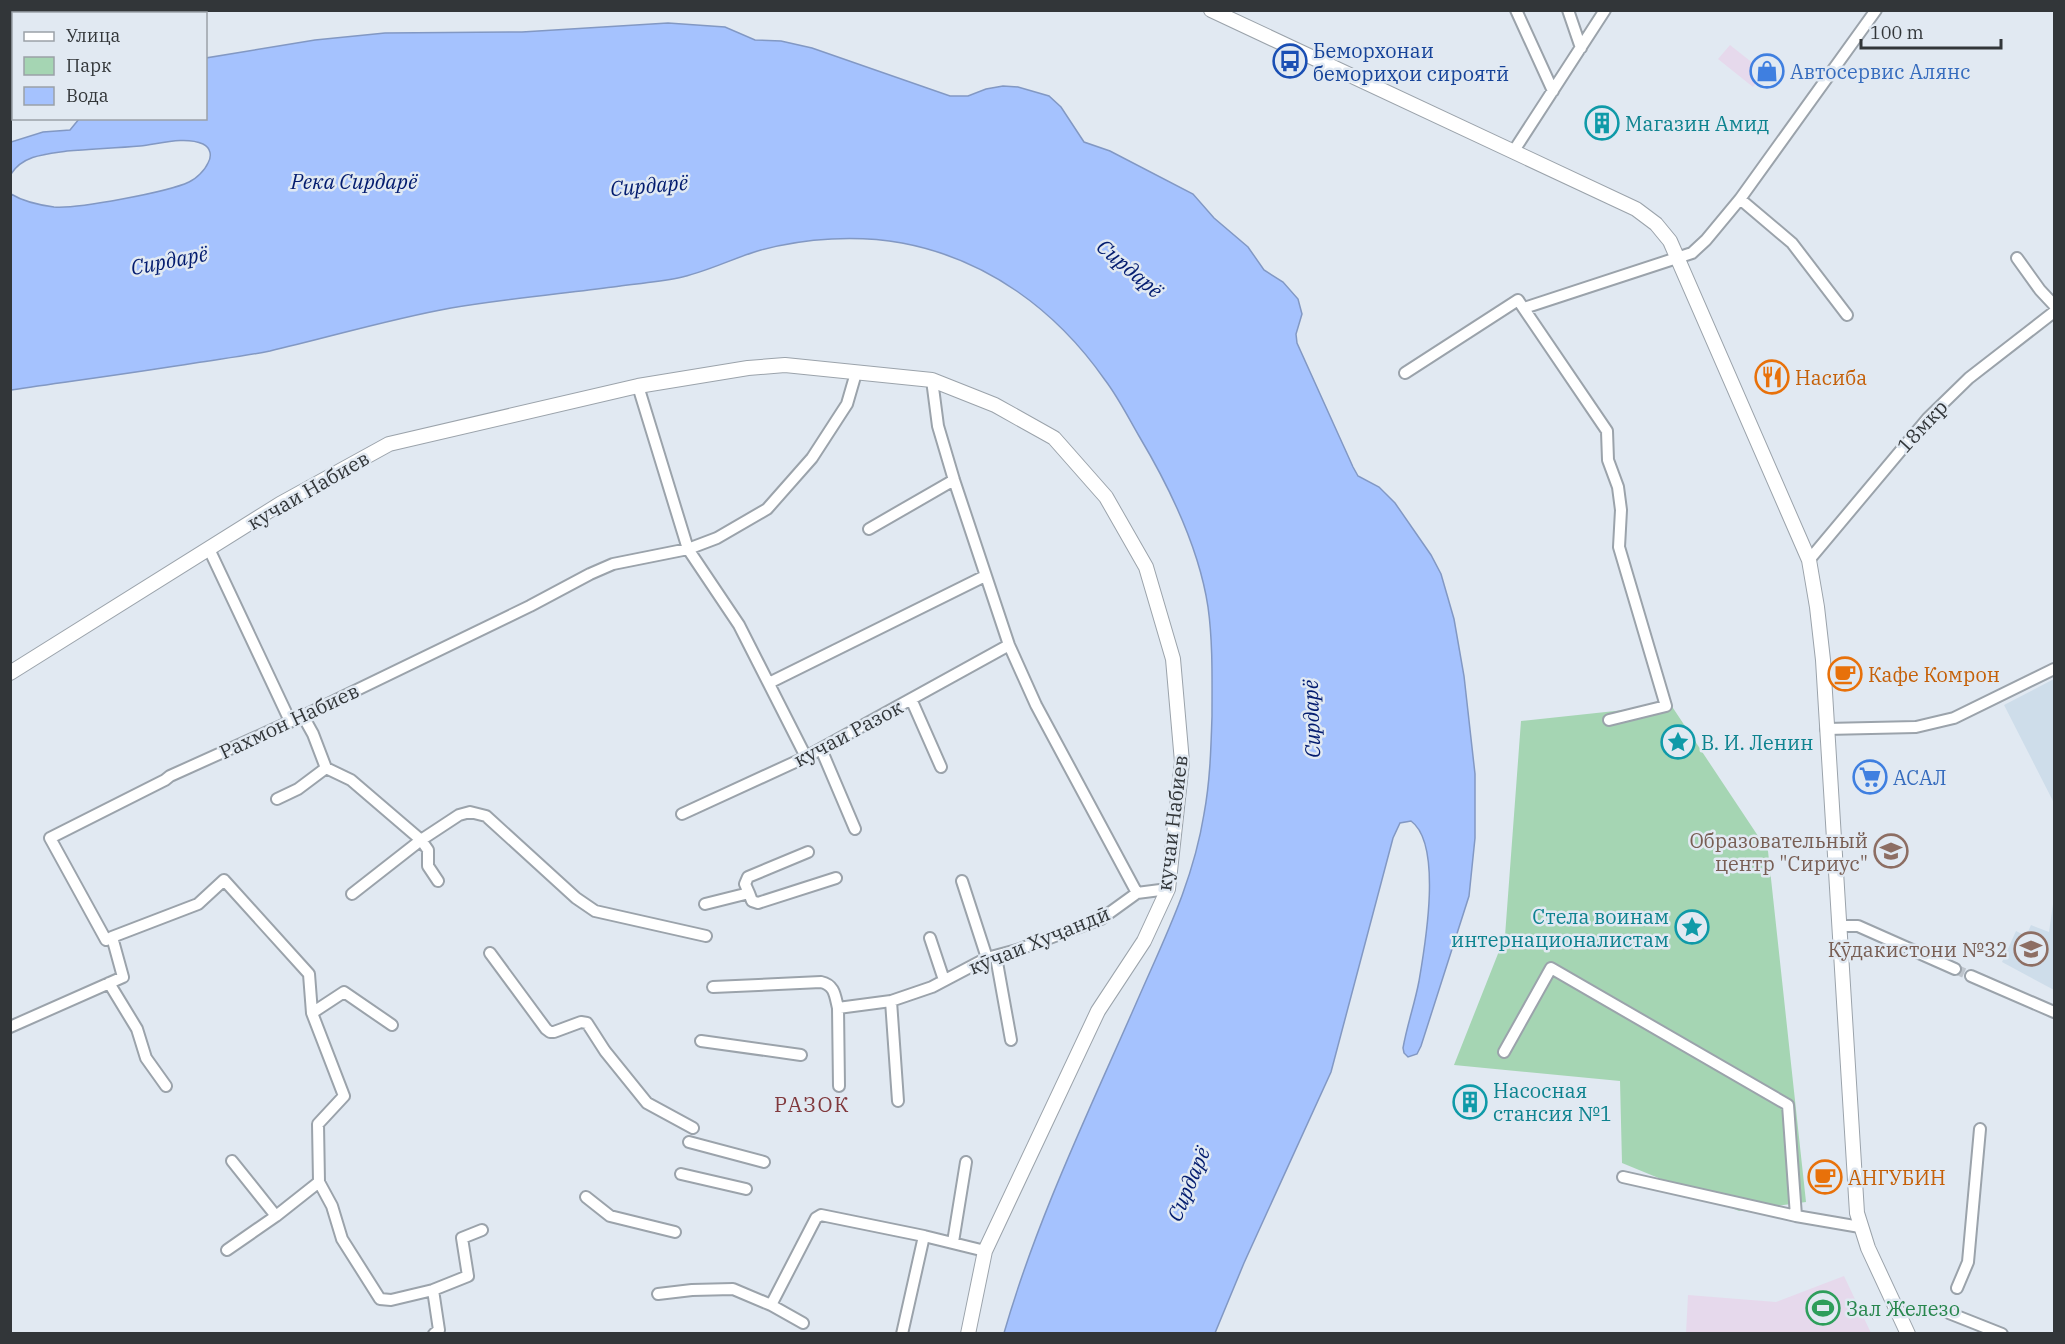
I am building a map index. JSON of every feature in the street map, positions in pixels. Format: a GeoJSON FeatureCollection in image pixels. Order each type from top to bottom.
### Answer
{"type":"FeatureCollection","features":[{"type":"Feature","properties":{"kind":"main road"},"geometry":{"type":"LineString","coordinates":[[1211,10],[1635,209],[1656,224],[1670,241],[1809,560],[1818,607],[1823,660],[1857,1213],[1868,1248],[1908,1334]]}},
{"type":"Feature","properties":{"kind":"main road","name":"кучаи Набиев"},"geometry":{"type":"LineString","coordinates":[[10,673],[280,504],[389,444],[638,386],[748,368],[785,365],[932,380],[995,405],[1054,438],[1106,497],[1146,567],[1173,658],[1182,762],[1168,889],[1144,941],[1098,1011],[985,1251],[968,1334]]}},
{"type":"Feature","properties":{"kind":"street"},"geometry":{"type":"LineString","coordinates":[[1516,10],[1553,91]]}},
{"type":"Feature","properties":{"kind":"street"},"geometry":{"type":"LineString","coordinates":[[1568,10],[1581,48]]}},
{"type":"Feature","properties":{"kind":"street"},"geometry":{"type":"LineString","coordinates":[[1513,152],[1605,10]]}},
{"type":"Feature","properties":{"kind":"street"},"geometry":{"type":"LineString","coordinates":[[1524,308],[1692,253],[1740,200],[1876,10]]}},
{"type":"Feature","properties":{"kind":"street"},"geometry":{"type":"LineString","coordinates":[[1740,200],[1792,243],[1847,315]]}},
{"type":"Feature","properties":{"kind":"street"},"geometry":{"type":"LineString","coordinates":[[2017,258],[2040,290],[2055,305]]}},
{"type":"Feature","properties":{"kind":"street"},"geometry":{"type":"LineString","coordinates":[[1405,373],[1518,300],[1607,431],[1608,460],[1618,488],[1621,510],[1619,547],[1666,706],[1610,720]]}},
{"type":"Feature","properties":{"kind":"street","name":"18мкр"},"geometry":{"type":"LineString","coordinates":[[1809,560],[1928,418],[1969,378],[2055,312]]}},
{"type":"Feature","properties":{"kind":"street"},"geometry":{"type":"LineString","coordinates":[[688,549],[717,538],[767,509],[812,458],[847,404],[856,373]]}},
{"type":"Feature","properties":{"kind":"street","name":"кучаи Набиев"},"geometry":{"type":"LineString","coordinates":[[932,380],[938,426],[1009,645],[1036,705],[1137,893]]}},
{"type":"Feature","properties":{"kind":"street"},"geometry":{"type":"LineString","coordinates":[[638,386],[688,549],[739,625],[806,757]]}},
{"type":"Feature","properties":{"kind":"street"},"geometry":{"type":"LineString","coordinates":[[869,529],[954,480]]}},
{"type":"Feature","properties":{"kind":"street"},"geometry":{"type":"LineString","coordinates":[[209,549],[290,721]]}},
{"type":"Feature","properties":{"kind":"street","name":"Рахмон Набиев"},"geometry":{"type":"LineString","coordinates":[[112,937],[106,940],[50,838],[170,776],[303,716],[612,564],[688,549]]}},
{"type":"Feature","properties":{"kind":"street"},"geometry":{"type":"LineString","coordinates":[[769,683],[985,576]]}},
{"type":"Feature","properties":{"kind":"street","name":"кучаи Разок"},"geometry":{"type":"LineString","coordinates":[[682,814],[806,757],[1009,645]]}},
{"type":"Feature","properties":{"kind":"street"},"geometry":{"type":"LineString","coordinates":[[1826,729],[1916,727],[1954,718],[2055,669]]}},
{"type":"Feature","properties":{"kind":"street"},"geometry":{"type":"LineString","coordinates":[[911,699],[940,767]]}},
{"type":"Feature","properties":{"kind":"street"},"geometry":{"type":"LineString","coordinates":[[303,716],[313,734],[326,768],[351,780],[421,840],[428,849],[428,866],[438,881]]}},
{"type":"Feature","properties":{"kind":"street"},"geometry":{"type":"LineString","coordinates":[[820,749],[855,829]]}},
{"type":"Feature","properties":{"kind":"street"},"geometry":{"type":"LineString","coordinates":[[278,799],[297,789],[326,768]]}},
{"type":"Feature","properties":{"kind":"street"},"geometry":{"type":"LineString","coordinates":[[352,894],[421,840],[459,815],[470,812],[486,816],[576,898],[595,910],[706,936]]}},
{"type":"Feature","properties":{"kind":"street"},"geometry":{"type":"LineString","coordinates":[[808,852],[748,877],[745,884],[752,901],[758,903],[836,878]]}},
{"type":"Feature","properties":{"kind":"street"},"geometry":{"type":"LineString","coordinates":[[10,1027],[123,977],[112,937],[198,904],[224,880],[309,974],[312,1013],[344,1096],[318,1124],[319,1182],[332,1206],[342,1239],[380,1299],[391,1300],[432,1290],[468,1275],[462,1238],[482,1230]]}},
{"type":"Feature","properties":{"kind":"street"},"geometry":{"type":"LineString","coordinates":[[962,881],[991,957],[1011,1040]]}},
{"type":"Feature","properties":{"kind":"street","name":"кӯчаи Хуҷандӣ"},"geometry":{"type":"LineString","coordinates":[[838,1008],[891,1000],[932,987],[991,957],[1101,920],[1137,893],[1168,889]]}},
{"type":"Feature","properties":{"kind":"street"},"geometry":{"type":"LineString","coordinates":[[705,904],[749,893]]}},
{"type":"Feature","properties":{"kind":"street"},"geometry":{"type":"LineString","coordinates":[[1839,926],[1858,926],[1955,969]]}},
{"type":"Feature","properties":{"kind":"street"},"geometry":{"type":"LineString","coordinates":[[930,938],[944,980]]}},
{"type":"Feature","properties":{"kind":"street"},"geometry":{"type":"LineString","coordinates":[[490,953],[546,1029],[554,1032],[581,1022],[587,1023],[605,1052],[647,1103],[693,1128]]}},
{"type":"Feature","properties":{"kind":"street"},"geometry":{"type":"LineString","coordinates":[[1504,1052],[1551,968],[1788,1105],[1796,1216]]}},
{"type":"Feature","properties":{"kind":"street"},"geometry":{"type":"LineString","coordinates":[[1971,976],[2055,1012]]}},
{"type":"Feature","properties":{"kind":"street"},"geometry":{"type":"LineString","coordinates":[[712,987],[821,982],[828,984],[834,990],[838,1008],[839,1086]]}},
{"type":"Feature","properties":{"kind":"street"},"geometry":{"type":"LineString","coordinates":[[109,983],[136,1029],[146,1058],[166,1086]]}},
{"type":"Feature","properties":{"kind":"street"},"geometry":{"type":"LineString","coordinates":[[312,1013],[344,992],[392,1025]]}},
{"type":"Feature","properties":{"kind":"street"},"geometry":{"type":"LineString","coordinates":[[891,1000],[898,1101]]}},
{"type":"Feature","properties":{"kind":"street"},"geometry":{"type":"LineString","coordinates":[[701,1041],[801,1055]]}},
{"type":"Feature","properties":{"kind":"street"},"geometry":{"type":"LineString","coordinates":[[1957,1288],[1968,1262],[1980,1129]]}},
{"type":"Feature","properties":{"kind":"street"},"geometry":{"type":"LineString","coordinates":[[689,1142],[764,1162]]}},
{"type":"Feature","properties":{"kind":"street"},"geometry":{"type":"LineString","coordinates":[[232,1161],[276,1216]]}},
{"type":"Feature","properties":{"kind":"street"},"geometry":{"type":"LineString","coordinates":[[953,1242],[966,1162]]}},
{"type":"Feature","properties":{"kind":"street"},"geometry":{"type":"LineString","coordinates":[[681,1174],[746,1189]]}},
{"type":"Feature","properties":{"kind":"street"},"geometry":{"type":"LineString","coordinates":[[1623,1177],[1796,1216],[1860,1227]]}},
{"type":"Feature","properties":{"kind":"street"},"geometry":{"type":"LineString","coordinates":[[227,1250],[319,1182]]}},
{"type":"Feature","properties":{"kind":"street"},"geometry":{"type":"LineString","coordinates":[[586,1197],[610,1216],[675,1232]]}},
{"type":"Feature","properties":{"kind":"street"},"geometry":{"type":"LineString","coordinates":[[771,1305],[816,1218],[821,1215],[953,1242],[985,1251]]}},
{"type":"Feature","properties":{"kind":"street"},"geometry":{"type":"LineString","coordinates":[[902,1334],[924,1236]]}},
{"type":"Feature","properties":{"kind":"street"},"geometry":{"type":"LineString","coordinates":[[658,1294],[733,1289],[771,1305],[803,1323]]}},
{"type":"Feature","properties":{"kind":"street"},"geometry":{"type":"LineString","coordinates":[[432,1290],[439,1330],[434,1334]]}},
{"type":"Feature","properties":{"kind":"street"},"geometry":{"type":"LineString","coordinates":[[1949,1313],[2002,1334]]}},
{"type":"Feature","properties":{"kind":"shaded area","name":"Автосервис Алянс"},"geometry":{"type":"Polygon","coordinates":[[[1730,45],[1764,72],[1753,87],[1718,59],[1730,45]]]}},
{"type":"Feature","properties":{"kind":"shaded area"},"geometry":{"type":"Polygon","coordinates":[[[2054,679],[2054,803],[2004,705],[2054,679]]]}},
{"type":"Feature","properties":{"kind":"shaded area","name":"Кӯдакистони №32"},"geometry":{"type":"Polygon","coordinates":[[[2054,897],[2054,990],[2002,962],[2016,931],[2026,936],[2031,925],[2049,932],[2054,897]]]}},
{"type":"Feature","properties":{"kind":"shaded area"},"geometry":{"type":"Polygon","coordinates":[[[1844,1276],[1871,1333],[1686,1333],[1688,1295],[1776,1302],[1844,1276]]]}},
{"type":"Feature","properties":{"kind":"green space"},"geometry":{"type":"Polygon","coordinates":[[[1671,705],[1768,851],[1806,1202],[1739,1211],[1622,1163],[1620,1081],[1454,1065],[1505,936],[1521,721],[1671,705]]]}},
{"type":"Feature","properties":{"kind":"water","name":"Река Сирдарё"},"geometry":{"type":"Polygon","coordinates":[[[668,23],[725,27],[755,40],[781,41],[812,48],[950,96],[968,96],[1003,86],[1018,87],[1049,96],[1061,107],[1084,142],[1110,151],[1193,194],[1214,218],[1248,247],[1264,270],[1283,282],[1298,299],[1302,314],[1296,334],[1297,343],[1353,467],[1358,476],[1379,487],[1395,503],[1431,555],[1441,574],[1454,619],[1464,676],[1475,774],[1475,838],[1469,896],[1421,1046],[1417,1054],[1408,1057],[1403,1048],[1425,944],[1429,873],[1427,851],[1421,833],[1411,821],[1400,823],[1393,838],[1331,1072],[1244,1263],[1215,1333],[1004,1333],[1048,1206],[1168,931],[1193,863],[1209,778],[1212,716],[1212,661],[1208,607],[1198,562],[1182,518],[1162,476],[1114,393],[1086,355],[1042,310],[991,275],[963,261],[933,251],[902,243],[867,239],[814,240],[761,250],[678,278],[451,308],[405,317],[261,353],[11,390],[11,194],[32,203],[54,207],[122,199],[189,182],[205,168],[210,155],[209,150],[203,144],[188,141],[67,151],[28,159],[11,174],[11,142],[43,132],[70,130],[78,120],[207,120],[207,58],[315,40],[385,33],[522,32],[668,23]]]}},
{"type":"Feature","properties":{"kind":"tunnel"},"geometry":{"type":"LineString","coordinates":[[1955,969],[1971,976]]}},
{"type":"Feature","properties":{"kind":"place","name":"Беморхонаи бемориҳои сироятӣ"},"geometry":{"type":"Point","coordinates":[1290,61]}},
{"type":"Feature","properties":{"kind":"place","name":"Автосервис Алянс"},"geometry":{"type":"Point","coordinates":[1767,71]}},
{"type":"Feature","properties":{"kind":"place","name":"Магазин Амид"},"geometry":{"type":"Point","coordinates":[1602,123]}},
{"type":"Feature","properties":{"kind":"place","name":"Насиба"},"geometry":{"type":"Point","coordinates":[1772,377]}},
{"type":"Feature","properties":{"kind":"place","name":"Кафе Комрон"},"geometry":{"type":"Point","coordinates":[1845,674]}},
{"type":"Feature","properties":{"kind":"place","name":"В. И. Ленин"},"geometry":{"type":"Point","coordinates":[1678,742]}},
{"type":"Feature","properties":{"kind":"place","name":"АСАЛ"},"geometry":{"type":"Point","coordinates":[1870,777]}},
{"type":"Feature","properties":{"kind":"place","name":"Образовательный центр \"Сириус\""},"geometry":{"type":"Point","coordinates":[1891,851]}},
{"type":"Feature","properties":{"kind":"place","name":"Стела воинам интернационалистам"},"geometry":{"type":"Point","coordinates":[1692,927]}},
{"type":"Feature","properties":{"kind":"place","name":"Кӯдакистони №32"},"geometry":{"type":"Point","coordinates":[2031,949]}},
{"type":"Feature","properties":{"kind":"place","name":"Насосная стансия №1"},"geometry":{"type":"Point","coordinates":[1470,1102]}},
{"type":"Feature","properties":{"kind":"place","name":"АНГУБИН"},"geometry":{"type":"Point","coordinates":[1825,1177]}},
{"type":"Feature","properties":{"kind":"place","name":"Зал Железо"},"geometry":{"type":"Point","coordinates":[1823,1308]}},
{"type":"Feature","properties":{"kind":"district","name":"РАЗОК"},"geometry":{"type":"Point","coordinates":[812,1104]}},
{"type":"Feature","properties":{"kind":"water label","name":"Сирдарё"},"geometry":{"type":"Point","coordinates":[649,185]}},
{"type":"Feature","properties":{"kind":"water label","name":"Сирдарё"},"geometry":{"type":"Point","coordinates":[169,260]}},
{"type":"Feature","properties":{"kind":"water label","name":"Сирдарё"},"geometry":{"type":"Point","coordinates":[1130,268]}},
{"type":"Feature","properties":{"kind":"water label","name":"Сирдарё"},"geometry":{"type":"Point","coordinates":[1311,719]}},
{"type":"Feature","properties":{"kind":"water label","name":"Сирдарё"},"geometry":{"type":"Point","coordinates":[1188,1184]}}]}
